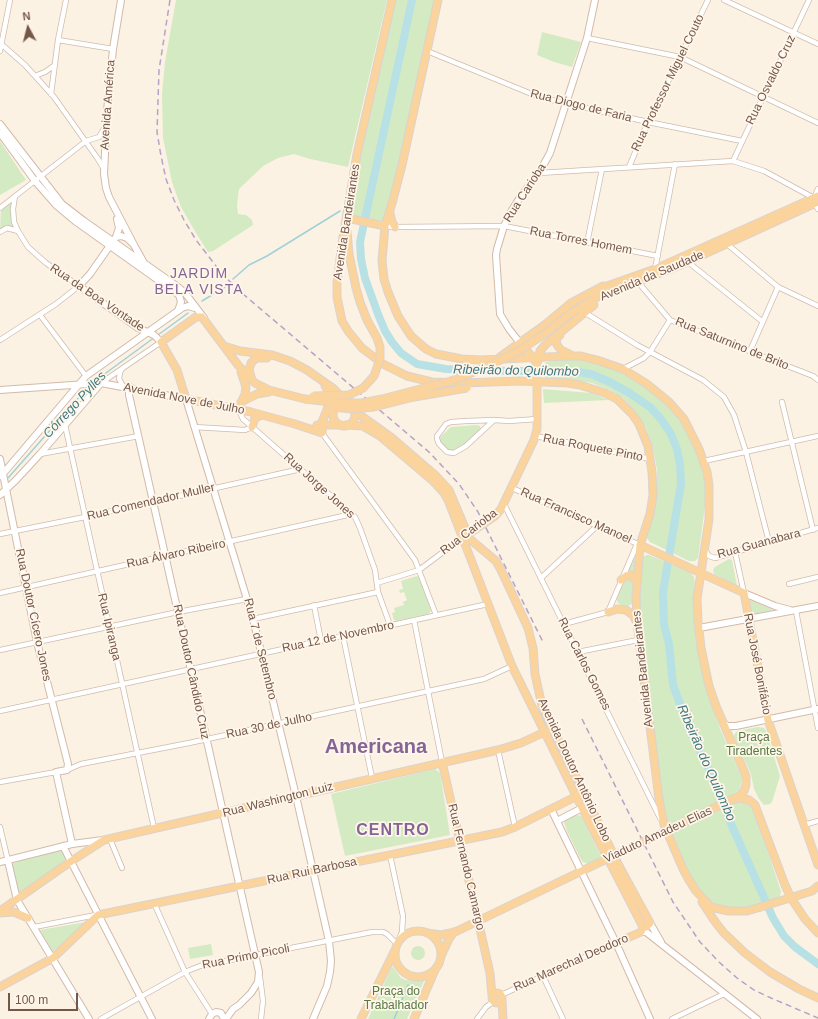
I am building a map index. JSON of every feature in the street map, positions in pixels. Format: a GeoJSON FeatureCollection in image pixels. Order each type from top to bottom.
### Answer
{"type":"FeatureCollection","features":[{"type":"Feature","properties":{"kind":"main road","name":"Avenida América"},"geometry":{"type":"LineString","coordinates":[[121,0],[112,49],[104,170],[106,188],[114,208],[145,265]]}},
{"type":"Feature","properties":{"kind":"main road","name":"Avenida Bandeirantes"},"geometry":{"type":"LineString","coordinates":[[392,0],[357,154],[338,269],[337,297],[342,321],[362,348],[390,367],[407,376],[432,382],[463,383],[537,380],[580,385],[598,390],[617,399],[626,406],[639,424],[648,446],[651,459],[653,483],[652,505],[638,545],[637,622],[658,799],[664,824],[682,869],[696,891],[712,907],[719,910],[737,911],[761,907],[803,894],[816,888]]}},
{"type":"Feature","properties":{"kind":"main road"},"geometry":{"type":"LineString","coordinates":[[438,0],[407,142],[385,226],[382,261],[384,279],[388,292],[398,316],[411,336],[426,349],[436,354],[462,359],[491,360],[581,356]]}},
{"type":"Feature","properties":{"kind":"main road","name":"Rua Carioba"},"geometry":{"type":"LineString","coordinates":[[465,536],[494,516],[504,504],[531,448],[535,436],[538,419],[536,358],[520,343],[502,319],[499,308],[496,255],[504,226],[517,203],[539,173],[550,153],[588,38],[595,0]]}},
{"type":"Feature","properties":{"kind":"main road"},"geometry":{"type":"LineString","coordinates":[[0,124],[57,206],[74,221],[112,241],[185,293],[238,365],[252,380],[264,389],[305,397],[339,408],[363,408],[374,407],[433,393],[503,381]]}},
{"type":"Feature","properties":{"kind":"main road"},"geometry":{"type":"LineString","coordinates":[[0,133],[38,179]]}},
{"type":"Feature","properties":{"kind":"main road","name":"Avenida da Saudade"},"geometry":{"type":"LineString","coordinates":[[610,289],[638,282],[688,262],[817,202]]}},
{"type":"Feature","properties":{"kind":"main road","name":"Avenida da Saudade"},"geometry":{"type":"LineString","coordinates":[[305,397],[339,403],[362,403],[451,381],[484,368],[517,352],[546,333],[574,311],[610,289],[817,202]]}},
{"type":"Feature","properties":{"kind":"main road","name":"Avenida América"},"geometry":{"type":"LineString","coordinates":[[112,241],[118,228],[114,208]]}},
{"type":"Feature","properties":{"kind":"main road"},"geometry":{"type":"LineString","coordinates":[[390,211],[392,222],[395,227]]}},
{"type":"Feature","properties":{"kind":"main road"},"geometry":{"type":"LineString","coordinates":[[305,397],[349,395],[358,391],[371,380],[379,365],[380,353],[378,338],[367,320],[355,283],[349,254],[347,220],[360,220],[385,226]]}},
{"type":"Feature","properties":{"kind":"main road"},"geometry":{"type":"LineString","coordinates":[[79,286],[90,274],[112,241],[124,236],[134,245]]}},
{"type":"Feature","properties":{"kind":"main road"},"geometry":{"type":"LineString","coordinates":[[112,241],[179,295],[181,302],[178,311]]}},
{"type":"Feature","properties":{"kind":"main road","name":"Rua da Boa Vontade"},"geometry":{"type":"LineString","coordinates":[[79,286],[138,328],[152,334],[160,341],[177,370],[186,399]]}},
{"type":"Feature","properties":{"kind":"main road"},"geometry":{"type":"LineString","coordinates":[[491,360],[503,356],[571,303],[602,286],[610,289],[542,348],[536,358]]}},
{"type":"Feature","properties":{"kind":"main road"},"geometry":{"type":"LineString","coordinates":[[1,475],[72,392],[82,384],[86,376],[139,339],[152,334],[178,311],[188,306],[197,309]]}},
{"type":"Feature","properties":{"kind":"main road"},"geometry":{"type":"LineString","coordinates":[[160,341],[196,317],[200,316],[204,318]]}},
{"type":"Feature","properties":{"kind":"main road"},"geometry":{"type":"LineString","coordinates":[[546,324],[540,331],[541,336],[547,339],[554,337]]}},
{"type":"Feature","properties":{"kind":"main road"},"geometry":{"type":"LineString","coordinates":[[138,328],[140,335],[139,339]]}},
{"type":"Feature","properties":{"kind":"main road"},"geometry":{"type":"LineString","coordinates":[[566,328],[556,339],[560,350],[567,354],[602,361],[623,369],[647,384],[677,410],[688,424],[704,461],[710,498],[709,519],[697,599],[699,628],[704,668],[709,686],[721,719],[747,779],[744,791],[734,799]]}},
{"type":"Feature","properties":{"kind":"main road","name":"Avenida Doutor Antônio Lobo"},"geometry":{"type":"LineString","coordinates":[[223,346],[240,351],[272,355],[295,363],[334,389],[360,416],[392,438],[436,476],[449,490],[488,604],[512,666],[582,808],[606,854],[615,866]]}},
{"type":"Feature","properties":{"kind":"main road"},"geometry":{"type":"LineString","coordinates":[[252,380],[249,370],[251,363],[256,358],[265,357],[288,364],[331,391],[334,398],[334,420],[344,425],[352,421],[354,418],[354,411],[351,407],[342,404],[335,408]]}},
{"type":"Feature","properties":{"kind":"main road"},"geometry":{"type":"LineString","coordinates":[[238,365],[246,386],[245,394],[240,405]]}},
{"type":"Feature","properties":{"kind":"main road"},"geometry":{"type":"LineString","coordinates":[[0,495],[40,454],[98,383]]}},
{"type":"Feature","properties":{"kind":"main road","name":"Avenida Nove de Julho"},"geometry":{"type":"LineString","coordinates":[[0,390],[98,383],[123,386],[186,399],[240,405],[264,415],[295,424]]}},
{"type":"Feature","properties":{"kind":"main road"},"geometry":{"type":"LineString","coordinates":[[66,385],[71,388],[72,392]]}},
{"type":"Feature","properties":{"kind":"main road"},"geometry":{"type":"LineString","coordinates":[[322,429],[330,400],[325,386]]}},
{"type":"Feature","properties":{"kind":"main road","name":"Rua Doutor Cândido Cruz"},"geometry":{"type":"LineString","coordinates":[[132,388],[129,395],[259,972]]}},
{"type":"Feature","properties":{"kind":"main road"},"geometry":{"type":"LineString","coordinates":[[240,405],[261,392],[275,392]]}},
{"type":"Feature","properties":{"kind":"main road","name":"Rua 7 de Setembro"},"geometry":{"type":"LineString","coordinates":[[186,399],[253,619],[296,796],[328,941],[331,956],[330,972],[327,986],[313,1019]]}},
{"type":"Feature","properties":{"kind":"main road"},"geometry":{"type":"LineString","coordinates":[[252,427],[254,418],[258,415],[264,415]]}},
{"type":"Feature","properties":{"kind":"main road"},"geometry":{"type":"LineString","coordinates":[[325,415],[326,422],[333,426]]}},
{"type":"Feature","properties":{"kind":"main road","name":"Avenida Doutor Antônio Lobo"},"geometry":{"type":"LineString","coordinates":[[295,424],[322,429],[344,425],[363,426],[371,430],[435,483],[448,500],[465,536],[496,561],[528,628],[533,648],[535,674],[542,706],[589,804],[615,866]]}},
{"type":"Feature","properties":{"kind":"main road","name":"Rua Doutor Cícero Jones"},"geometry":{"type":"LineString","coordinates":[[0,459],[1,475],[6,490],[37,642],[68,764],[67,770]]}},
{"type":"Feature","properties":{"kind":"main road"},"geometry":{"type":"LineString","coordinates":[[638,545],[744,593],[780,608],[796,611]]}},
{"type":"Feature","properties":{"kind":"main road"},"geometry":{"type":"LineString","coordinates":[[621,580],[630,575],[637,583]]}},
{"type":"Feature","properties":{"kind":"main road"},"geometry":{"type":"LineString","coordinates":[[699,584],[705,579],[712,578]]}},
{"type":"Feature","properties":{"kind":"main road","name":"Rua José Bonifácio"},"geometry":{"type":"LineString","coordinates":[[744,593],[768,720],[818,866]]}},
{"type":"Feature","properties":{"kind":"main road"},"geometry":{"type":"LineString","coordinates":[[699,628],[749,620],[818,606]]}},
{"type":"Feature","properties":{"kind":"main road"},"geometry":{"type":"LineString","coordinates":[[608,612],[618,609],[626,610],[632,613],[637,622]]}},
{"type":"Feature","properties":{"kind":"main road"},"geometry":{"type":"LineString","coordinates":[[721,719],[727,726],[736,726],[816,709]]}},
{"type":"Feature","properties":{"kind":"main road"},"geometry":{"type":"LineString","coordinates":[[730,739],[730,732],[736,726]]}},
{"type":"Feature","properties":{"kind":"main road","name":"Rua Washington Luiz"},"geometry":{"type":"LineString","coordinates":[[0,862],[72,844],[107,840],[154,828],[223,814],[372,778],[498,750],[521,743],[552,728]]}},
{"type":"Feature","properties":{"kind":"main road","name":"Rua Fernando Camargo"},"geometry":{"type":"LineString","coordinates":[[442,762],[490,973],[502,1019]]}},
{"type":"Feature","properties":{"kind":"main road","name":"Rua 30 de Julho"},"geometry":{"type":"LineString","coordinates":[[56,772],[67,770]]}},
{"type":"Feature","properties":{"kind":"main road"},"geometry":{"type":"LineString","coordinates":[[56,772],[72,844]]}},
{"type":"Feature","properties":{"kind":"main road","name":"Rua Rui Barbosa"},"geometry":{"type":"LineString","coordinates":[[98,915],[488,835],[515,827],[583,792]]}},
{"type":"Feature","properties":{"kind":"main road"},"geometry":{"type":"LineString","coordinates":[[734,799],[740,798],[749,800],[755,805],[791,898],[818,933]]}},
{"type":"Feature","properties":{"kind":"main road","name":"Viaduto Amadeu Elias"},"geometry":{"type":"LineString","coordinates":[[455,932],[734,799]]}},
{"type":"Feature","properties":{"kind":"main road"},"geometry":{"type":"LineString","coordinates":[[557,821],[589,804]]}},
{"type":"Feature","properties":{"kind":"main road"},"geometry":{"type":"LineString","coordinates":[[551,809],[585,869],[650,1019]]}},
{"type":"Feature","properties":{"kind":"main road"},"geometry":{"type":"LineString","coordinates":[[0,912],[70,862],[107,840]]}},
{"type":"Feature","properties":{"kind":"main road"},"geometry":{"type":"LineString","coordinates":[[63,846],[152,1019]]}},
{"type":"Feature","properties":{"kind":"main road"},"geometry":{"type":"LineString","coordinates":[[8,861],[18,900],[89,1019]]}},
{"type":"Feature","properties":{"kind":"main road"},"geometry":{"type":"LineString","coordinates":[[615,866],[660,941],[667,949]]}},
{"type":"Feature","properties":{"kind":"main road"},"geometry":{"type":"LineString","coordinates":[[615,866],[641,928],[758,1019]]}},
{"type":"Feature","properties":{"kind":"main road"},"geometry":{"type":"LineString","coordinates":[[785,885],[793,892],[803,894]]}},
{"type":"Feature","properties":{"kind":"main road"},"geometry":{"type":"LineString","coordinates":[[696,891],[716,923],[732,942],[770,972],[818,998]]}},
{"type":"Feature","properties":{"kind":"main road"},"geometry":{"type":"LineString","coordinates":[[799,910],[797,901],[803,894]]}},
{"type":"Feature","properties":{"kind":"main road"},"geometry":{"type":"LineString","coordinates":[[0,912],[14,912],[28,918]]}},
{"type":"Feature","properties":{"kind":"main road"},"geometry":{"type":"LineString","coordinates":[[0,988],[52,958],[98,915]]}},
{"type":"Feature","properties":{"kind":"main road","name":"Rua Marechal Deodoro"},"geometry":{"type":"LineString","coordinates":[[616,943],[641,928],[646,927],[650,923]]}},
{"type":"Feature","properties":{"kind":"main road"},"geometry":{"type":"LineString","coordinates":[[361,1019],[397,945],[403,937],[412,932],[441,935],[455,932]]}},
{"type":"Feature","properties":{"kind":"main road"},"geometry":{"type":"LineString","coordinates":[[414,1019],[447,942],[455,932]]}},
{"type":"Feature","properties":{"kind":"main road"},"geometry":{"type":"LineString","coordinates":[[397,945],[395,956],[398,965],[404,972],[410,975],[418,976],[428,974],[436,967],[440,953],[438,943],[427,933]]}},
{"type":"Feature","properties":{"kind":"main road"},"geometry":{"type":"LineString","coordinates":[[211,1016],[221,1013],[225,1019],[233,1009],[245,1000],[251,993],[258,982],[259,972]]}},
{"type":"Feature","properties":{"kind":"main road"},"geometry":{"type":"LineString","coordinates":[[211,1016],[233,1009]]}},
{"type":"Feature","properties":{"kind":"street"},"geometry":{"type":"LineString","coordinates":[[0,51],[10,0]]}},
{"type":"Feature","properties":{"kind":"street"},"geometry":{"type":"LineString","coordinates":[[51,94],[58,40],[66,0]]}},
{"type":"Feature","properties":{"kind":"street","name":"Rua Professor Miguel Couto"},"geometry":{"type":"LineString","coordinates":[[629,167],[648,122],[708,0]]}},
{"type":"Feature","properties":{"kind":"street"},"geometry":{"type":"LineString","coordinates":[[724,0],[818,44]]}},
{"type":"Feature","properties":{"kind":"street","name":"Rua Osvaldo Cruz"},"geometry":{"type":"LineString","coordinates":[[733,161],[809,0]]}},
{"type":"Feature","properties":{"kind":"street"},"geometry":{"type":"LineString","coordinates":[[588,38],[680,57],[818,123]]}},
{"type":"Feature","properties":{"kind":"street"},"geometry":{"type":"LineString","coordinates":[[58,40],[112,49]]}},
{"type":"Feature","properties":{"kind":"street"},"geometry":{"type":"LineString","coordinates":[[1,44],[25,65],[51,94],[98,158],[104,170]]}},
{"type":"Feature","properties":{"kind":"street","name":"Rua Diogo de Faria"},"geometry":{"type":"LineString","coordinates":[[427,50],[539,97],[648,122],[742,141]]}},
{"type":"Feature","properties":{"kind":"street"},"geometry":{"type":"LineString","coordinates":[[35,76],[45,72],[55,65]]}},
{"type":"Feature","properties":{"kind":"street"},"geometry":{"type":"LineString","coordinates":[[0,213],[0,208],[86,141],[99,137],[106,127]]}},
{"type":"Feature","properties":{"kind":"street"},"geometry":{"type":"LineString","coordinates":[[539,173],[733,161],[764,171],[817,202],[818,189]]}},
{"type":"Feature","properties":{"kind":"street"},"geometry":{"type":"LineString","coordinates":[[655,269],[675,164]]}},
{"type":"Feature","properties":{"kind":"street"},"geometry":{"type":"LineString","coordinates":[[587,242],[602,169]]}},
{"type":"Feature","properties":{"kind":"street","name":"Rua da Boa Vontade"},"geometry":{"type":"LineString","coordinates":[[15,196],[13,215],[18,231],[28,247],[36,255],[79,286]]}},
{"type":"Feature","properties":{"kind":"street","name":"Rua Torres Homem"},"geometry":{"type":"LineString","coordinates":[[385,226],[504,226],[658,256]]}},
{"type":"Feature","properties":{"kind":"street"},"geometry":{"type":"LineString","coordinates":[[0,232],[7,228],[18,231]]}},
{"type":"Feature","properties":{"kind":"street"},"geometry":{"type":"LineString","coordinates":[[727,244],[778,287],[818,306]]}},
{"type":"Feature","properties":{"kind":"street"},"geometry":{"type":"LineString","coordinates":[[688,262],[762,322]]}},
{"type":"Feature","properties":{"kind":"street","name":"Rua Saturnino de Brito"},"geometry":{"type":"LineString","coordinates":[[638,282],[670,320],[813,376],[818,380]]}},
{"type":"Feature","properties":{"kind":"street"},"geometry":{"type":"LineString","coordinates":[[0,341],[40,315],[79,286]]}},
{"type":"Feature","properties":{"kind":"street"},"geometry":{"type":"LineString","coordinates":[[750,351],[778,287]]}},
{"type":"Feature","properties":{"kind":"street"},"geometry":{"type":"LineString","coordinates":[[584,312],[650,352],[703,380],[724,397],[734,415],[746,452],[768,542]]}},
{"type":"Feature","properties":{"kind":"street"},"geometry":{"type":"LineString","coordinates":[[40,315],[86,376]]}},
{"type":"Feature","properties":{"kind":"street"},"geometry":{"type":"LineString","coordinates":[[623,369],[644,358],[650,352],[670,320]]}},
{"type":"Feature","properties":{"kind":"street"},"geometry":{"type":"LineString","coordinates":[[0,334],[0,341]]}},
{"type":"Feature","properties":{"kind":"street"},"geometry":{"type":"LineString","coordinates":[[98,383],[123,368],[160,341]]}},
{"type":"Feature","properties":{"kind":"street"},"geometry":{"type":"LineString","coordinates":[[123,368],[120,372],[119,379],[123,386]]}},
{"type":"Feature","properties":{"kind":"street"},"geometry":{"type":"LineString","coordinates":[[782,402],[816,529]]}},
{"type":"Feature","properties":{"kind":"street","name":"Rua Jorge Jones"},"geometry":{"type":"LineString","coordinates":[[240,405],[243,419],[357,520],[375,570],[378,592],[390,625]]}},
{"type":"Feature","properties":{"kind":"street"},"geometry":{"type":"LineString","coordinates":[[494,420],[466,446],[454,453],[446,452],[439,444],[437,439],[437,436],[446,424],[451,422],[494,420],[538,419]]}},
{"type":"Feature","properties":{"kind":"street","name":"Rua Ipiranga"},"geometry":{"type":"LineString","coordinates":[[65,425],[154,828]]}},
{"type":"Feature","properties":{"kind":"street"},"geometry":{"type":"LineString","coordinates":[[194,427],[245,430],[252,427]]}},
{"type":"Feature","properties":{"kind":"street"},"geometry":{"type":"LineString","coordinates":[[322,429],[415,560],[436,615]]}},
{"type":"Feature","properties":{"kind":"street"},"geometry":{"type":"LineString","coordinates":[[40,454],[139,436]]}},
{"type":"Feature","properties":{"kind":"street","name":"Rua Roquete Pinto"},"geometry":{"type":"LineString","coordinates":[[535,436],[651,459]]}},
{"type":"Feature","properties":{"kind":"street"},"geometry":{"type":"LineString","coordinates":[[704,461],[818,436]]}},
{"type":"Feature","properties":{"kind":"street","name":"Rua Comendador Muller"},"geometry":{"type":"LineString","coordinates":[[0,534],[85,517],[301,469]]}},
{"type":"Feature","properties":{"kind":"street","name":"Rua Francisco Manoel"},"geometry":{"type":"LineString","coordinates":[[512,488],[638,545]]}},
{"type":"Feature","properties":{"kind":"street","name":"Rua Carlos Gomes"},"geometry":{"type":"LineString","coordinates":[[504,504],[664,824]]}},
{"type":"Feature","properties":{"kind":"street","name":"Rua Álvaro Ribeiro"},"geometry":{"type":"LineString","coordinates":[[0,593],[352,514]]}},
{"type":"Feature","properties":{"kind":"street"},"geometry":{"type":"LineString","coordinates":[[541,578],[597,526]]}},
{"type":"Feature","properties":{"kind":"street","name":"Rua Guanabara"},"geometry":{"type":"LineString","coordinates":[[705,548],[707,554],[715,558],[816,529]]}},
{"type":"Feature","properties":{"kind":"street","name":"Rua Carioba"},"geometry":{"type":"LineString","coordinates":[[377,583],[419,570],[465,536]]}},
{"type":"Feature","properties":{"kind":"street"},"geometry":{"type":"LineString","coordinates":[[564,624],[608,612],[621,580],[638,545]]}},
{"type":"Feature","properties":{"kind":"street","name":"Rua José Bonifácio"},"geometry":{"type":"LineString","coordinates":[[735,552],[744,593]]}},
{"type":"Feature","properties":{"kind":"street"},"geometry":{"type":"LineString","coordinates":[[789,584],[818,577]]}},
{"type":"Feature","properties":{"kind":"street"},"geometry":{"type":"LineString","coordinates":[[253,619],[378,592]]}},
{"type":"Feature","properties":{"kind":"street"},"geometry":{"type":"LineString","coordinates":[[0,650],[109,626],[247,599]]}},
{"type":"Feature","properties":{"kind":"street","name":"Rua 12 de Novembro"},"geometry":{"type":"LineString","coordinates":[[0,711],[488,604]]}},
{"type":"Feature","properties":{"kind":"street"},"geometry":{"type":"LineString","coordinates":[[314,605],[321,641]]}},
{"type":"Feature","properties":{"kind":"street"},"geometry":{"type":"LineString","coordinates":[[796,611],[816,709],[818,728]]}},
{"type":"Feature","properties":{"kind":"street"},"geometry":{"type":"LineString","coordinates":[[414,620],[442,762]]}},
{"type":"Feature","properties":{"kind":"street"},"geometry":{"type":"LineString","coordinates":[[342,636],[372,778]]}},
{"type":"Feature","properties":{"kind":"street"},"geometry":{"type":"LineString","coordinates":[[578,652],[638,640]]}},
{"type":"Feature","properties":{"kind":"street","name":"Rua 30 de Julho"},"geometry":{"type":"LineString","coordinates":[[67,770],[81,764],[189,743],[484,679],[512,666]]}},
{"type":"Feature","properties":{"kind":"street"},"geometry":{"type":"LineString","coordinates":[[498,750],[515,827]]}},
{"type":"Feature","properties":{"kind":"street","name":"Rua 30 de Julho"},"geometry":{"type":"LineString","coordinates":[[0,782],[56,772]]}},
{"type":"Feature","properties":{"kind":"street"},"geometry":{"type":"LineString","coordinates":[[804,825],[818,821]]}},
{"type":"Feature","properties":{"kind":"street"},"geometry":{"type":"LineString","coordinates":[[0,827],[8,861]]}},
{"type":"Feature","properties":{"kind":"street"},"geometry":{"type":"LineString","coordinates":[[107,840],[122,868]]}},
{"type":"Feature","properties":{"kind":"street"},"geometry":{"type":"LineString","coordinates":[[390,855],[403,916],[402,932],[397,945]]}},
{"type":"Feature","properties":{"kind":"street"},"geometry":{"type":"LineString","coordinates":[[154,903],[185,972],[211,1016]]}},
{"type":"Feature","properties":{"kind":"street","name":"Rua Rui Barbosa"},"geometry":{"type":"LineString","coordinates":[[34,927],[98,915]]}},
{"type":"Feature","properties":{"kind":"street","name":"Rua Primo Picoli"},"geometry":{"type":"LineString","coordinates":[[101,1019],[185,972],[208,964],[378,931],[387,934],[397,945]]}},
{"type":"Feature","properties":{"kind":"street","name":"Rua Marechal Deodoro"},"geometry":{"type":"LineString","coordinates":[[497,998],[616,943]]}},
{"type":"Feature","properties":{"kind":"street"},"geometry":{"type":"LineString","coordinates":[[259,972],[263,1001],[261,1019]]}},
{"type":"Feature","properties":{"kind":"street"},"geometry":{"type":"LineString","coordinates":[[543,976],[563,1019]]}},
{"type":"Feature","properties":{"kind":"street"},"geometry":{"type":"LineString","coordinates":[[672,1019],[724,994]]}},
{"type":"Feature","properties":{"kind":"street"},"geometry":{"type":"LineString","coordinates":[[477,1019],[486,1007],[497,998]]}},
{"type":"Feature","properties":{"kind":"green space"},"geometry":{"type":"Polygon","coordinates":[[[176,0],[387,0],[348,167],[294,154],[278,158],[263,166],[239,189],[237,205],[238,214],[246,215],[252,220],[253,225],[213,251],[208,252],[181,207],[172,182],[163,138],[162,94],[165,62],[176,0]]]}},
{"type":"Feature","properties":{"kind":"green space"},"geometry":{"type":"Polygon","coordinates":[[[395,0],[435,0],[404,142],[383,221],[354,215],[351,212],[360,154],[395,0]]]}},
{"type":"Feature","properties":{"kind":"green space"},"geometry":{"type":"Polygon","coordinates":[[[542,32],[581,42],[572,67],[537,55],[542,32]]]}},
{"type":"Feature","properties":{"kind":"green space"},"geometry":{"type":"Polygon","coordinates":[[[0,141],[26,180],[0,195],[0,141]]]}},
{"type":"Feature","properties":{"kind":"green space"},"geometry":{"type":"Polygon","coordinates":[[[14,197],[13,201],[17,230],[12,228],[0,231],[1,208],[14,197]]]}},
{"type":"Feature","properties":{"kind":"green space"},"geometry":{"type":"Polygon","coordinates":[[[572,359],[590,361],[611,367],[625,374],[646,388],[666,405],[682,423],[692,440],[705,483],[705,506],[698,558],[695,561],[689,561],[650,542],[647,538],[646,535],[656,498],[657,470],[653,448],[646,428],[634,410],[623,398],[610,390],[592,383],[546,378],[543,376],[542,367],[546,362],[572,359]]]}},
{"type":"Feature","properties":{"kind":"green space"},"geometry":{"type":"Polygon","coordinates":[[[543,389],[591,393],[609,400],[544,403],[543,389]]]}},
{"type":"Feature","properties":{"kind":"green space"},"geometry":{"type":"Polygon","coordinates":[[[480,426],[481,430],[457,451],[448,451],[440,442],[440,437],[451,427],[480,426]]]}},
{"type":"Feature","properties":{"kind":"green space"},"geometry":{"type":"Polygon","coordinates":[[[647,555],[690,572],[694,577],[695,584],[693,599],[696,641],[705,687],[721,731],[742,778],[740,788],[733,795],[737,802],[746,803],[753,808],[781,891],[778,899],[760,905],[735,910],[709,903],[689,875],[667,822],[657,774],[641,636],[639,593],[642,557],[647,555]]]}},
{"type":"Feature","properties":{"kind":"green space"},"geometry":{"type":"Polygon","coordinates":[[[633,559],[635,561],[633,603],[625,607],[619,604],[616,599],[633,559]]]}},
{"type":"Feature","properties":{"kind":"green space"},"geometry":{"type":"Polygon","coordinates":[[[729,559],[732,560],[737,586],[714,574],[713,570],[715,567],[729,559]]]}},
{"type":"Feature","properties":{"kind":"green space"},"geometry":{"type":"Polygon","coordinates":[[[417,576],[431,610],[429,614],[396,621],[394,620],[392,613],[395,612],[394,608],[404,605],[403,602],[407,600],[404,592],[400,593],[399,590],[403,589],[401,581],[417,576]]]}},
{"type":"Feature","properties":{"kind":"green space"},"geometry":{"type":"Polygon","coordinates":[[[751,600],[773,610],[753,614],[751,612],[749,602],[751,600]]]}},
{"type":"Feature","properties":{"kind":"green space","name":"Praça Tiradentes"},"geometry":{"type":"Polygon","coordinates":[[[758,727],[764,728],[766,731],[780,776],[772,802],[764,805],[754,789],[751,774],[734,738],[737,731],[758,727]]]}},
{"type":"Feature","properties":{"kind":"green space"},"geometry":{"type":"Polygon","coordinates":[[[435,769],[440,773],[450,835],[345,856],[331,794],[435,769]]]}},
{"type":"Feature","properties":{"kind":"green space"},"geometry":{"type":"Polygon","coordinates":[[[577,815],[581,816],[602,858],[588,864],[583,862],[580,858],[564,822],[570,817],[577,815]]]}},
{"type":"Feature","properties":{"kind":"green space"},"geometry":{"type":"Polygon","coordinates":[[[61,848],[67,860],[19,895],[11,864],[61,848]]]}},
{"type":"Feature","properties":{"kind":"green space"},"geometry":{"type":"Polygon","coordinates":[[[86,922],[53,952],[40,930],[86,922]]]}},
{"type":"Feature","properties":{"kind":"green space"},"geometry":{"type":"Polygon","coordinates":[[[211,944],[213,955],[190,959],[188,948],[211,944]]]}},
{"type":"Feature","properties":{"kind":"green space","name":"Praça do Trabalhador"},"geometry":{"type":"Polygon","coordinates":[[[415,946],[421,946],[425,950],[425,956],[421,960],[415,960],[411,956],[411,950],[415,946]]]}},
{"type":"Feature","properties":{"kind":"green space","name":"Praça do Trabalhador"},"geometry":{"type":"Polygon","coordinates":[[[392,966],[401,978],[406,980],[424,981],[407,1019],[368,1019],[392,966]]]}},
{"type":"Feature","properties":{"kind":"waterway","name":"Ribeirão do Quilombo"},"geometry":{"type":"LineString","coordinates":[[412,0],[360,242],[361,259],[365,278],[385,331],[401,353],[417,364],[446,369],[572,371],[591,374],[610,382],[631,394],[650,407],[661,419],[671,434],[677,449],[680,464],[681,484],[663,592],[664,625],[669,644],[673,685],[689,728],[714,780],[732,826],[773,918],[784,936],[795,947],[818,964]]}},
{"type":"Feature","properties":{"kind":"waterway","name":"Córrego Pylles"},"geometry":{"type":"LineString","coordinates":[[233,279],[249,265],[267,256],[340,211]]}},
{"type":"Feature","properties":{"kind":"waterway","name":"Córrego Pylles"},"geometry":{"type":"LineString","coordinates":[[202,301],[225,287]]}},
{"type":"Feature","properties":{"kind":"waterway","name":"Córrego Pylles"},"geometry":{"type":"LineString","coordinates":[[158,335],[188,313]]}},
{"type":"Feature","properties":{"kind":"waterway","name":"Córrego Pylles"},"geometry":{"type":"LineString","coordinates":[[95,381],[155,337]]}},
{"type":"Feature","properties":{"kind":"waterway","name":"Córrego Pylles"},"geometry":{"type":"LineString","coordinates":[[8,478],[89,386]]}},
{"type":"Feature","properties":{"kind":"waterway"},"geometry":{"type":"LineString","coordinates":[[394,1019],[408,985]]}},
{"type":"Feature","properties":{"kind":"railway"},"geometry":{"type":"LineString","coordinates":[[170,0],[159,70],[157,132],[166,179],[184,220],[196,240],[223,275],[243,294],[429,452],[459,484],[478,512],[544,644]]}},
{"type":"Feature","properties":{"kind":"railway"},"geometry":{"type":"LineString","coordinates":[[582,719],[673,902],[700,942],[719,962],[737,978],[754,990],[818,1018]]}},
{"type":"Feature","properties":{"kind":"district","name":"JARDIM BELA VISTA"},"geometry":{"type":"Point","coordinates":[199,282]}},
{"type":"Feature","properties":{"kind":"district","name":"Americana"},"geometry":{"type":"Point","coordinates":[376,747]}},
{"type":"Feature","properties":{"kind":"district","name":"CENTRO"},"geometry":{"type":"Point","coordinates":[393,831]}}]}
